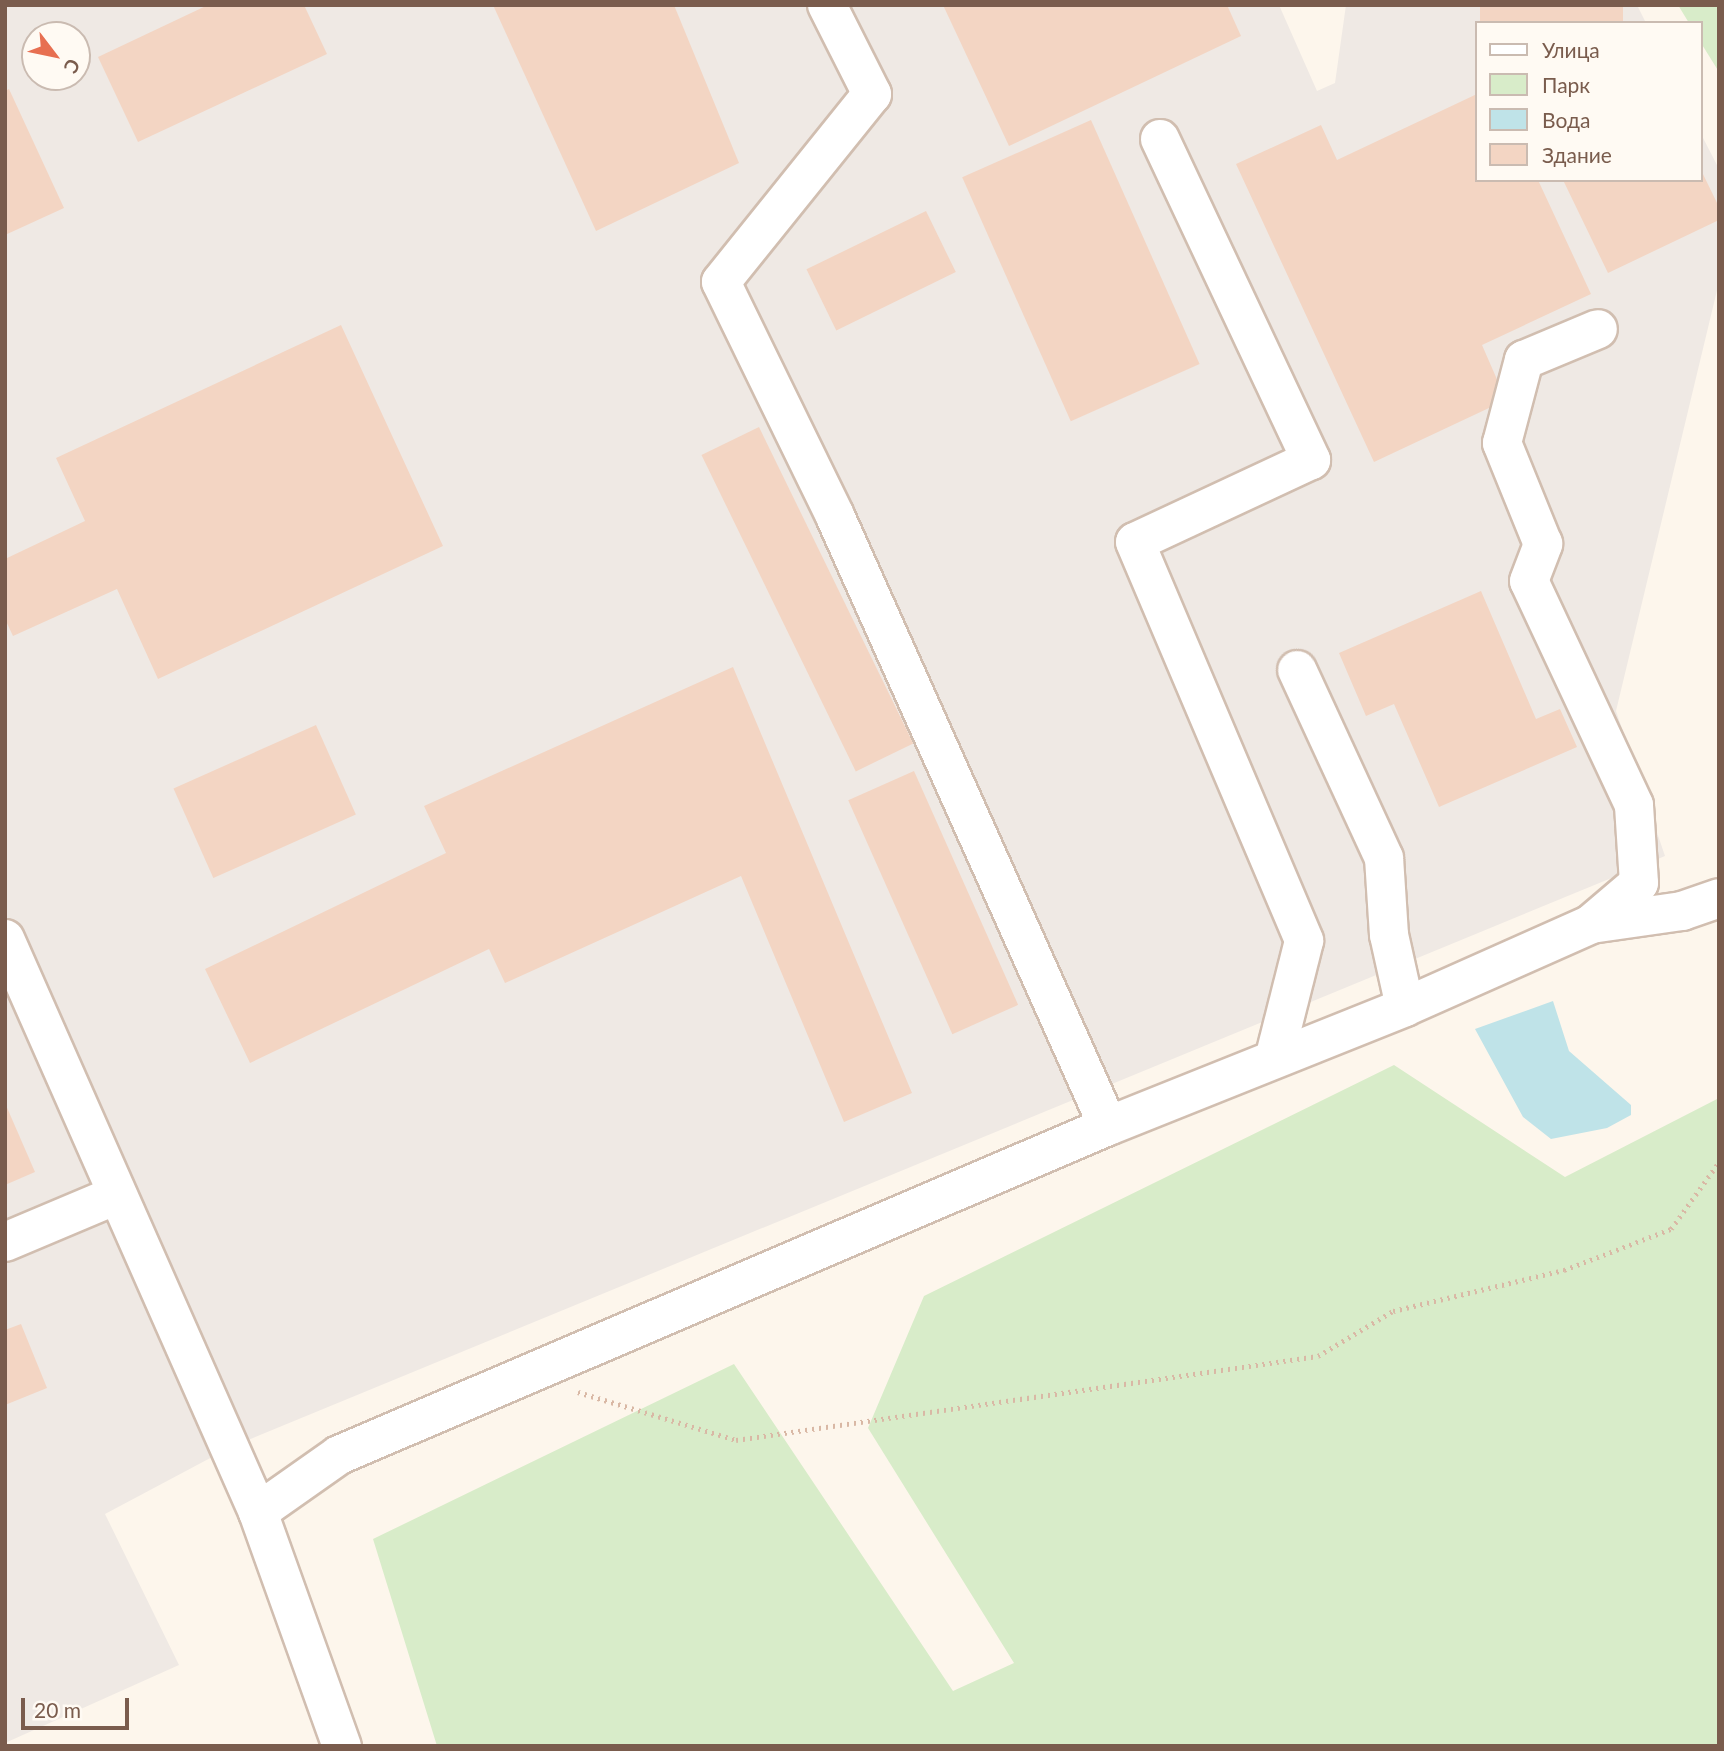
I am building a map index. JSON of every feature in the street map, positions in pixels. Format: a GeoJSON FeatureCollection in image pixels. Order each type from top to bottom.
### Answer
{"type":"FeatureCollection","features":[{"type":"Feature","properties":{"kind":"lane"},"geometry":{"type":"LineString","coordinates":[[827,5],[872,94],[721,282],[835,516],[1108,1126]]}},
{"type":"Feature","properties":{"kind":"lane"},"geometry":{"type":"LineString","coordinates":[[1160,139],[1311,460],[1135,542],[1304,941],[1275,1056]]}},
{"type":"Feature","properties":{"kind":"lane"},"geometry":{"type":"LineString","coordinates":[[1591,924],[1639,883],[1634,805],[1530,581],[1543,544],[1502,443],[1524,360],[1598,329]]}},
{"type":"Feature","properties":{"kind":"lane"},"geometry":{"type":"LineString","coordinates":[[1297,670],[1384,858],[1389,935],[1405,1007]]}},
{"type":"Feature","properties":{"kind":"lane"},"geometry":{"type":"LineString","coordinates":[[258,1512],[339,1455],[1108,1126],[1275,1056],[1405,1007],[1591,924],[1682,911],[1719,898]]}},
{"type":"Feature","properties":{"kind":"lane"},"geometry":{"type":"LineString","coordinates":[[5,939],[258,1512],[342,1746]]}},
{"type":"Feature","properties":{"kind":"lane"},"geometry":{"type":"LineString","coordinates":[[5,1242],[116,1195]]}},
{"type":"Feature","properties":{"kind":"path"},"geometry":{"type":"LineString","coordinates":[[563,1359],[579,1395],[736,1440],[1318,1356],[1392,1311],[1564,1270],[1671,1229],[1719,1163]]}},
{"type":"Feature","properties":{"kind":"shaded area"},"geometry":{"type":"Polygon","coordinates":[[[5,5],[1279,5],[1317,91],[1335,83],[1346,5],[1637,5],[1645,21],[1476,21],[1476,182],[1703,182],[1703,138],[1719,169],[1719,282],[1616,711],[1665,856],[231,1447],[105,1514],[179,1665],[5,1743],[5,5]]]}},
{"type":"Feature","properties":{"kind":"green space"},"geometry":{"type":"Polygon","coordinates":[[[1678,5],[1719,5],[1719,72],[1703,46],[1703,21],[1688,21],[1678,5]]]}},
{"type":"Feature","properties":{"kind":"green space"},"geometry":{"type":"Polygon","coordinates":[[[1394,1065],[1565,1177],[1719,1098],[1719,1746],[437,1746],[373,1539],[734,1364],[953,1691],[1014,1663],[868,1428],[924,1296],[1394,1065]]]}},
{"type":"Feature","properties":{"kind":"water"},"geometry":{"type":"Polygon","coordinates":[[[1553,1001],[1569,1051],[1631,1105],[1631,1115],[1607,1128],[1551,1139],[1523,1117],[1475,1029],[1553,1001]]]}},
{"type":"Feature","properties":{"kind":"building"},"geometry":{"type":"Polygon","coordinates":[[[208,5],[304,5],[327,54],[138,142],[98,57],[208,5]]]}},
{"type":"Feature","properties":{"kind":"building"},"geometry":{"type":"Polygon","coordinates":[[[493,5],[674,5],[739,163],[596,231],[493,5]]]}},
{"type":"Feature","properties":{"kind":"building"},"geometry":{"type":"Polygon","coordinates":[[[943,5],[1227,5],[1241,36],[1009,146],[943,5]]]}},
{"type":"Feature","properties":{"kind":"building"},"geometry":{"type":"Polygon","coordinates":[[[1480,5],[1623,5],[1623,21],[1480,21],[1480,5]]]}},
{"type":"Feature","properties":{"kind":"building"},"geometry":{"type":"Polygon","coordinates":[[[9,89],[64,208],[5,235],[5,91],[9,89]]]}},
{"type":"Feature","properties":{"kind":"building"},"geometry":{"type":"Polygon","coordinates":[[[1476,94],[1476,182],[1539,182],[1591,294],[1482,345],[1506,400],[1374,462],[1236,164],[1321,125],[1337,160],[1476,94]]]}},
{"type":"Feature","properties":{"kind":"building"},"geometry":{"type":"Polygon","coordinates":[[[1091,120],[1200,364],[1071,421],[962,177],[1091,120]]]}},
{"type":"Feature","properties":{"kind":"building"},"geometry":{"type":"Polygon","coordinates":[[[1703,174],[1719,207],[1719,220],[1608,273],[1564,182],[1703,182],[1703,174]]]}},
{"type":"Feature","properties":{"kind":"building"},"geometry":{"type":"Polygon","coordinates":[[[926,211],[956,272],[836,330],[806,269],[926,211]]]}},
{"type":"Feature","properties":{"kind":"building"},"geometry":{"type":"Polygon","coordinates":[[[341,325],[443,546],[158,679],[117,589],[13,636],[5,619],[5,559],[85,521],[56,458],[341,325]]]}},
{"type":"Feature","properties":{"kind":"building"},"geometry":{"type":"Polygon","coordinates":[[[759,427],[913,743],[856,771],[701,455],[759,427]]]}},
{"type":"Feature","properties":{"kind":"building"},"geometry":{"type":"Polygon","coordinates":[[[1481,591],[1536,719],[1560,709],[1577,747],[1439,807],[1394,704],[1366,716],[1339,653],[1481,591]]]}},
{"type":"Feature","properties":{"kind":"building"},"geometry":{"type":"Polygon","coordinates":[[[733,667],[912,1093],[844,1122],[741,876],[505,983],[489,949],[250,1063],[205,969],[446,853],[424,806],[733,667]]]}},
{"type":"Feature","properties":{"kind":"building"},"geometry":{"type":"Polygon","coordinates":[[[316,725],[356,815],[213,878],[173,788],[316,725]]]}},
{"type":"Feature","properties":{"kind":"building"},"geometry":{"type":"Polygon","coordinates":[[[914,771],[1018,1005],[952,1034],[848,800],[914,771]]]}},
{"type":"Feature","properties":{"kind":"building"},"geometry":{"type":"Polygon","coordinates":[[[5,1103],[35,1172],[5,1185],[5,1103]]]}},
{"type":"Feature","properties":{"kind":"building"},"geometry":{"type":"Polygon","coordinates":[[[21,1324],[47,1388],[5,1405],[5,1330],[21,1324]]]}}]}
